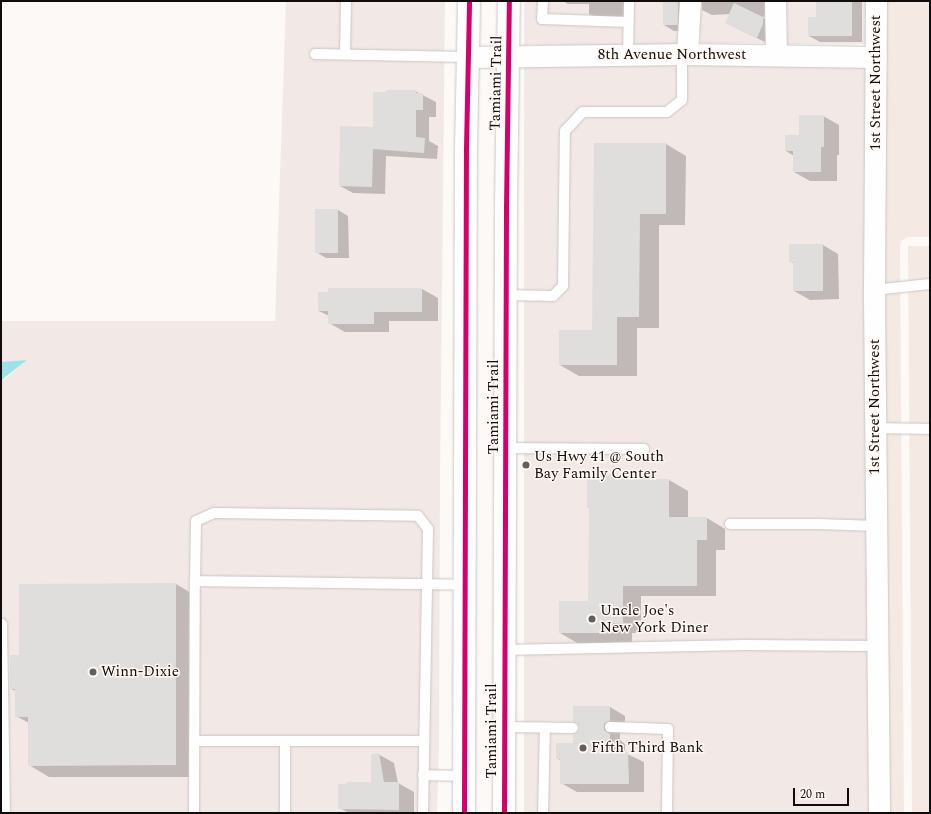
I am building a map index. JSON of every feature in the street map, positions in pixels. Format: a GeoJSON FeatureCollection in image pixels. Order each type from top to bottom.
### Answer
{"type":"FeatureCollection","features":[{"type":"Feature","properties":{"kind":"main road","name":"Tamiami Trail"},"geometry":{"type":"LineString","coordinates":[[464,813],[469,1]]}},
{"type":"Feature","properties":{"kind":"main road","name":"Tamiami Trail"},"geometry":{"type":"LineString","coordinates":[[504,813],[509,1]]}},
{"type":"Feature","properties":{"kind":"street"},"geometry":{"type":"LineString","coordinates":[[685,54],[690,1]]}},
{"type":"Feature","properties":{"kind":"street"},"geometry":{"type":"LineString","coordinates":[[775,1],[776,54]]}},
{"type":"Feature","properties":{"kind":"street","name":"1st Street Northwest"},"geometry":{"type":"LineString","coordinates":[[876,1],[874,290],[879,813]]}},
{"type":"Feature","properties":{"kind":"street","name":"8th Avenue Northwest"},"geometry":{"type":"LineString","coordinates":[[468,57],[685,54],[776,54],[876,57]]}},
{"type":"Feature","properties":{"kind":"lane"},"geometry":{"type":"LineString","coordinates":[[345,54],[346,1]]}},
{"type":"Feature","properties":{"kind":"lane"},"geometry":{"type":"LineString","coordinates":[[543,1],[542,19],[628,22]]}},
{"type":"Feature","properties":{"kind":"lane"},"geometry":{"type":"LineString","coordinates":[[628,55],[629,1]]}},
{"type":"Feature","properties":{"kind":"lane"},"geometry":{"type":"LineString","coordinates":[[315,54],[468,57]]}},
{"type":"Feature","properties":{"kind":"lane"},"geometry":{"type":"LineString","coordinates":[[506,295],[553,296],[563,286],[565,131],[583,112],[667,112],[682,100],[685,54]]}},
{"type":"Feature","properties":{"kind":"lane"},"geometry":{"type":"LineString","coordinates":[[874,290],[930,284]]}},
{"type":"Feature","properties":{"kind":"lane"},"geometry":{"type":"LineString","coordinates":[[875,428],[930,429]]}},
{"type":"Feature","properties":{"kind":"lane"},"geometry":{"type":"LineString","coordinates":[[506,448],[644,449]]}},
{"type":"Feature","properties":{"kind":"lane"},"geometry":{"type":"LineString","coordinates":[[194,813],[196,522],[214,513],[418,516],[428,529],[423,813]]}},
{"type":"Feature","properties":{"kind":"lane"},"geometry":{"type":"LineString","coordinates":[[730,524],[819,524],[876,526]]}},
{"type":"Feature","properties":{"kind":"lane"},"geometry":{"type":"LineString","coordinates":[[195,581],[465,585]]}},
{"type":"Feature","properties":{"kind":"lane"},"geometry":{"type":"LineString","coordinates":[[2,624],[5,813]]}},
{"type":"Feature","properties":{"kind":"lane"},"geometry":{"type":"LineString","coordinates":[[504,650],[744,645],[877,646]]}},
{"type":"Feature","properties":{"kind":"lane"},"geometry":{"type":"LineString","coordinates":[[504,727],[573,728]]}},
{"type":"Feature","properties":{"kind":"lane"},"geometry":{"type":"LineString","coordinates":[[610,727],[668,729],[667,813]]}},
{"type":"Feature","properties":{"kind":"lane"},"geometry":{"type":"LineString","coordinates":[[543,813],[546,728]]}},
{"type":"Feature","properties":{"kind":"lane"},"geometry":{"type":"LineString","coordinates":[[195,741],[424,741]]}},
{"type":"Feature","properties":{"kind":"lane"},"geometry":{"type":"LineString","coordinates":[[285,742],[285,813]]}},
{"type":"Feature","properties":{"kind":"lane"},"geometry":{"type":"LineString","coordinates":[[423,775],[464,776]]}},
{"type":"Feature","properties":{"kind":"shaded area"},"geometry":{"type":"Polygon","coordinates":[[[286,1],[445,1],[440,474],[439,750],[437,813],[1,813],[1,382],[27,360],[1,362],[1,321],[275,321],[286,1]]]}},
{"type":"Feature","properties":{"kind":"shaded area"},"geometry":{"type":"Polygon","coordinates":[[[524,1],[680,1],[680,45],[524,45],[524,1]]]}},
{"type":"Feature","properties":{"kind":"shaded area"},"geometry":{"type":"Polygon","coordinates":[[[700,1],[765,1],[765,43],[700,43],[700,1]]]}},
{"type":"Feature","properties":{"kind":"shaded area"},"geometry":{"type":"Polygon","coordinates":[[[785,1],[866,1],[866,44],[785,44],[785,1]]]}},
{"type":"Feature","properties":{"kind":"shaded area"},"geometry":{"type":"Polygon","coordinates":[[[886,1],[930,1],[930,237],[908,237],[901,241],[900,247],[904,813],[889,813],[884,298],[886,1]]]}},
{"type":"Feature","properties":{"kind":"shaded area"},"geometry":{"type":"Polygon","coordinates":[[[682,65],[867,68],[869,813],[524,813],[524,67],[682,65]]]}},
{"type":"Feature","properties":{"kind":"shaded area"},"geometry":{"type":"Polygon","coordinates":[[[908,246],[930,246],[930,813],[912,813],[908,246]]]}},
{"type":"Feature","properties":{"kind":"water"},"geometry":{"type":"Polygon","coordinates":[[[27,360],[4,378],[1,382],[1,362],[27,360]]]}},
{"type":"Feature","properties":{"kind":"building"},"geometry":{"type":"Polygon","coordinates":[[[663,1],[678,1],[678,25],[663,25],[663,1]]]}},
{"type":"Feature","properties":{"kind":"building"},"geometry":{"type":"Polygon","coordinates":[[[816,1],[852,1],[852,36],[808,36],[808,17],[816,17],[816,1]]]}},
{"type":"Feature","properties":{"kind":"building"},"geometry":{"type":"Polygon","coordinates":[[[734,3],[763,17],[763,24],[757,38],[725,23],[734,3]]]}},
{"type":"Feature","properties":{"kind":"building"},"geometry":{"type":"Polygon","coordinates":[[[386,90],[416,90],[416,93],[423,93],[423,110],[416,110],[416,137],[425,138],[424,153],[373,149],[372,187],[339,186],[340,126],[373,127],[373,92],[386,92],[386,90]]]}},
{"type":"Feature","properties":{"kind":"building"},"geometry":{"type":"Polygon","coordinates":[[[799,115],[824,115],[824,147],[821,147],[821,172],[793,172],[793,151],[785,151],[785,135],[799,135],[799,115]]]}},
{"type":"Feature","properties":{"kind":"building"},"geometry":{"type":"Polygon","coordinates":[[[594,143],[666,143],[666,214],[640,214],[639,317],[617,317],[617,365],[559,365],[559,330],[592,330],[594,143]]]}},
{"type":"Feature","properties":{"kind":"building"},"geometry":{"type":"Polygon","coordinates":[[[315,209],[338,209],[338,253],[315,253],[315,209]]]}},
{"type":"Feature","properties":{"kind":"building"},"geometry":{"type":"Polygon","coordinates":[[[789,244],[823,244],[823,291],[793,291],[793,262],[789,262],[789,244]]]}},
{"type":"Feature","properties":{"kind":"building"},"geometry":{"type":"Polygon","coordinates":[[[328,288],[422,288],[422,312],[374,312],[374,324],[328,324],[328,311],[318,311],[318,292],[328,292],[328,288]]]}},
{"type":"Feature","properties":{"kind":"building"},"geometry":{"type":"Polygon","coordinates":[[[587,475],[630,475],[630,479],[669,479],[669,517],[707,517],[707,540],[697,540],[697,586],[623,586],[623,623],[613,623],[613,633],[559,633],[559,601],[588,601],[589,508],[587,508],[587,475]]]}},
{"type":"Feature","properties":{"kind":"building","name":"Winn-Dixie"},"geometry":{"type":"Polygon","coordinates":[[[176,583],[176,765],[28,766],[28,717],[15,717],[15,689],[10,689],[10,655],[19,655],[19,584],[176,583]]]}},
{"type":"Feature","properties":{"kind":"building","name":"Fifth Third Bank"},"geometry":{"type":"Polygon","coordinates":[[[573,706],[610,706],[610,721],[604,724],[604,730],[610,734],[610,752],[628,752],[629,784],[560,784],[560,759],[556,759],[556,743],[573,743],[573,734],[578,732],[579,728],[577,723],[573,722],[573,706]]]}},
{"type":"Feature","properties":{"kind":"building"},"geometry":{"type":"Polygon","coordinates":[[[379,753],[384,782],[399,782],[399,810],[340,809],[338,807],[338,784],[346,784],[346,782],[371,782],[371,754],[379,753]]]}},
{"type":"Feature","properties":{"kind":"cycle path"},"geometry":{"type":"LineString","coordinates":[[464,813],[466,148],[469,1]]}},
{"type":"Feature","properties":{"kind":"cycle path"},"geometry":{"type":"LineString","coordinates":[[504,813],[506,207],[509,1]]}},
{"type":"Feature","properties":{"kind":"place","name":"Us Hwy 41 @ South Bay Family Center"},"geometry":{"type":"Point","coordinates":[526,465]}},
{"type":"Feature","properties":{"kind":"place","name":"Uncle Joe's New York Diner"},"geometry":{"type":"Point","coordinates":[592,619]}},
{"type":"Feature","properties":{"kind":"place","name":"Winn-Dixie"},"geometry":{"type":"Point","coordinates":[93,672]}},
{"type":"Feature","properties":{"kind":"place","name":"Fifth Third Bank"},"geometry":{"type":"Point","coordinates":[583,748]}}]}
